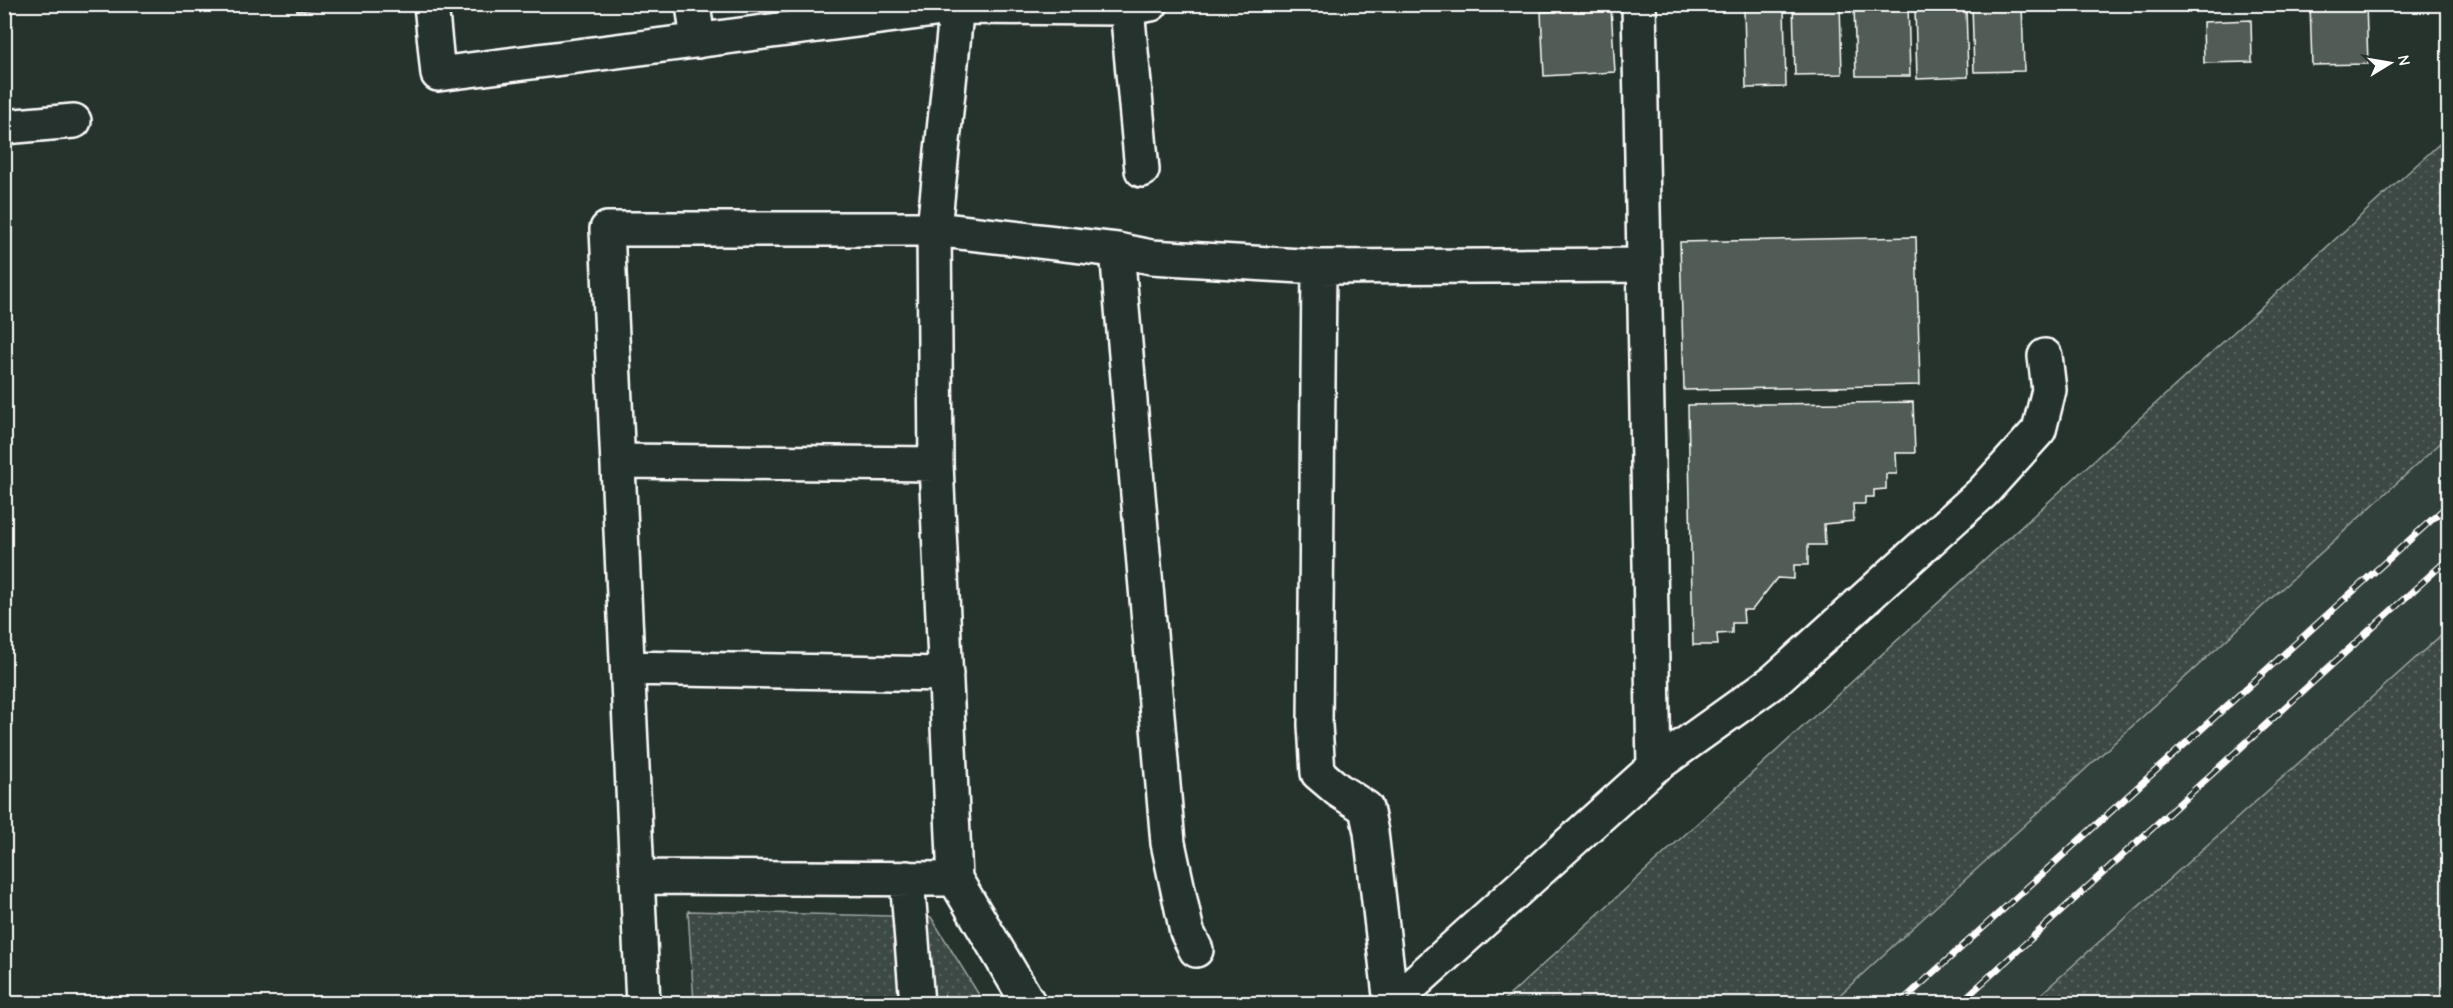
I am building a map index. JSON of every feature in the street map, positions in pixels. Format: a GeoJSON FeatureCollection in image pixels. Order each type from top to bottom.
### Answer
{"type":"FeatureCollection","features":[{"type":"Feature","properties":{"kind":"street"},"geometry":{"type":"LineString","coordinates":[[431,4],[438,74],[957,6],[1139,6],[1142,170]]}},
{"type":"Feature","properties":{"kind":"street"},"geometry":{"type":"LineString","coordinates":[[693,4],[698,41]]}},
{"type":"Feature","properties":{"kind":"street"},"geometry":{"type":"LineString","coordinates":[[1639,4],[1654,767]]}},
{"type":"Feature","properties":{"kind":"street"},"geometry":{"type":"LineString","coordinates":[[957,6],[934,229],[936,464],[956,879],[1029,1004]]}},
{"type":"Feature","properties":{"kind":"street"},"geometry":{"type":"LineString","coordinates":[[4,127],[74,121]]}},
{"type":"Feature","properties":{"kind":"street"},"geometry":{"type":"LineString","coordinates":[[643,1004],[607,229],[934,229],[1117,250],[1151,257],[1319,267],[1644,264]]}},
{"type":"Feature","properties":{"kind":"street"},"geometry":{"type":"LineString","coordinates":[[1117,250],[1168,843],[1187,932],[1196,950]]}},
{"type":"Feature","properties":{"kind":"street"},"geometry":{"type":"LineString","coordinates":[[1319,267],[1315,725],[1317,773],[1366,808],[1371,832],[1391,1004]]}},
{"type":"Feature","properties":{"kind":"street"},"geometry":{"type":"LineString","coordinates":[[1391,1004],[1654,767],[1774,681],[1983,492],[2039,430],[2049,390],[2045,356]]}},
{"type":"Feature","properties":{"kind":"street"},"geometry":{"type":"LineString","coordinates":[[618,461],[936,464]]}},
{"type":"Feature","properties":{"kind":"street"},"geometry":{"type":"LineString","coordinates":[[628,668],[946,674]]}},
{"type":"Feature","properties":{"kind":"street"},"geometry":{"type":"LineString","coordinates":[[638,878],[956,879]]}},
{"type":"Feature","properties":{"kind":"street"},"geometry":{"type":"LineString","coordinates":[[907,878],[917,1004]]}},
{"type":"Feature","properties":{"kind":"shaded area"},"geometry":{"type":"Polygon","coordinates":[[[2448,136],[2448,436],[1831,1003],[1501,1003],[2448,136]]]}},
{"type":"Feature","properties":{"kind":"shaded area"},"geometry":{"type":"Polygon","coordinates":[[[2448,436],[2448,629],[2031,1003],[1831,1004],[2448,436]]]}},
{"type":"Feature","properties":{"kind":"shaded area"},"geometry":{"type":"Polygon","coordinates":[[[2448,629],[2448,999],[2444,1003],[2031,1003],[2448,629]]]}},
{"type":"Feature","properties":{"kind":"shaded area"},"geometry":{"type":"Polygon","coordinates":[[[688,911],[931,917],[984,1003],[694,1003],[688,911]]]}},
{"type":"Feature","properties":{"kind":"building"},"geometry":{"type":"Polygon","coordinates":[[[296,4],[356,4],[297,11],[296,4]]]}},
{"type":"Feature","properties":{"kind":"building"},"geometry":{"type":"Polygon","coordinates":[[[1793,4],[1840,4],[1842,74],[1795,75],[1793,4]]]}},
{"type":"Feature","properties":{"kind":"building"},"geometry":{"type":"Polygon","coordinates":[[[1854,4],[1908,4],[1910,76],[1856,76],[1854,4]]]}},
{"type":"Feature","properties":{"kind":"building"},"geometry":{"type":"Polygon","coordinates":[[[1972,4],[2022,4],[2024,71],[1974,72],[1972,4]]]}},
{"type":"Feature","properties":{"kind":"building"},"geometry":{"type":"Polygon","coordinates":[[[2310,4],[2366,4],[2368,64],[2312,65],[2310,4]]]}},
{"type":"Feature","properties":{"kind":"building"},"geometry":{"type":"Polygon","coordinates":[[[1966,7],[1968,77],[1917,79],[1915,8],[1966,7]]]}},
{"type":"Feature","properties":{"kind":"building"},"geometry":{"type":"Polygon","coordinates":[[[1611,8],[1615,72],[1544,76],[1541,12],[1611,8]]]}},
{"type":"Feature","properties":{"kind":"building"},"geometry":{"type":"Polygon","coordinates":[[[1784,8],[1786,87],[1746,88],[1744,9],[1784,8]]]}},
{"type":"Feature","properties":{"kind":"building"},"geometry":{"type":"Polygon","coordinates":[[[2251,20],[2252,62],[2204,63],[2203,22],[2251,20]]]}},
{"type":"Feature","properties":{"kind":"building"},"geometry":{"type":"Polygon","coordinates":[[[1916,237],[1920,385],[1684,390],[1680,242],[1916,237]]]}},
{"type":"Feature","properties":{"kind":"building"},"geometry":{"type":"Polygon","coordinates":[[[1913,402],[1915,453],[1896,453],[1897,474],[1886,474],[1886,489],[1874,490],[1874,497],[1865,497],[1865,504],[1853,504],[1854,521],[1824,524],[1825,545],[1808,545],[1808,565],[1794,565],[1794,579],[1777,578],[1752,610],[1743,610],[1744,623],[1732,623],[1732,633],[1717,634],[1718,645],[1693,645],[1688,405],[1913,402]]]}},
{"type":"Feature","properties":{"kind":"railway"},"geometry":{"type":"LineString","coordinates":[[1899,1004],[2448,505]]}},
{"type":"Feature","properties":{"kind":"railway"},"geometry":{"type":"LineString","coordinates":[[1959,1004],[2448,559]]}}]}
